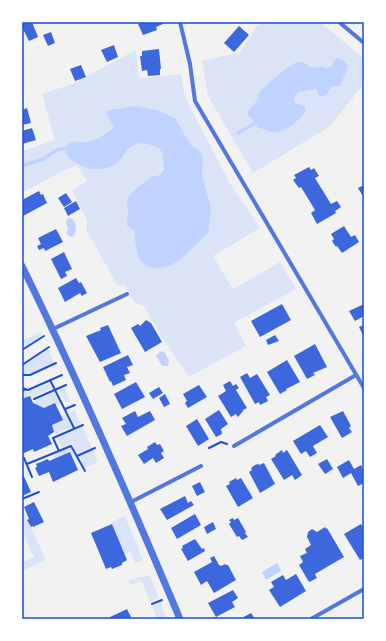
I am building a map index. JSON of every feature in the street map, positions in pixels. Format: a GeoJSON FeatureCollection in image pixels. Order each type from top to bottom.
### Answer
{"type":"FeatureCollection","features":[{"type":"Feature","properties":{"kind":"street"},"geometry":{"type":"LineString","coordinates":[[180,22],[190,64],[195,100],[364,388]]}},
{"type":"Feature","properties":{"kind":"street"},"geometry":{"type":"LineString","coordinates":[[339,22],[364,43]]}},
{"type":"Feature","properties":{"kind":"street"},"geometry":{"type":"LineString","coordinates":[[22,266],[53,329],[131,502],[180,619]]}},
{"type":"Feature","properties":{"kind":"street"},"geometry":{"type":"LineString","coordinates":[[53,329],[127,294]]}},
{"type":"Feature","properties":{"kind":"street"},"geometry":{"type":"LineString","coordinates":[[234,446],[356,375]]}},
{"type":"Feature","properties":{"kind":"street"},"geometry":{"type":"LineString","coordinates":[[131,502],[201,466]]}},
{"type":"Feature","properties":{"kind":"street"},"geometry":{"type":"LineString","coordinates":[[311,619],[364,589]]}},
{"type":"Feature","properties":{"kind":"path"},"geometry":{"type":"LineString","coordinates":[[22,350],[44,336]]}},
{"type":"Feature","properties":{"kind":"path"},"geometry":{"type":"LineString","coordinates":[[22,365],[49,347]]}},
{"type":"Feature","properties":{"kind":"path"},"geometry":{"type":"LineString","coordinates":[[22,375],[30,375],[56,363]]}},
{"type":"Feature","properties":{"kind":"path"},"geometry":{"type":"LineString","coordinates":[[22,389],[28,390],[62,375]]}},
{"type":"Feature","properties":{"kind":"path"},"geometry":{"type":"LineString","coordinates":[[50,380],[74,428]]}},
{"type":"Feature","properties":{"kind":"path"},"geometry":{"type":"LineString","coordinates":[[34,399],[66,385]]}},
{"type":"Feature","properties":{"kind":"path"},"geometry":{"type":"LineString","coordinates":[[65,409],[74,405]]}},
{"type":"Feature","properties":{"kind":"path"},"geometry":{"type":"LineString","coordinates":[[59,451],[53,438],[83,425]]}},
{"type":"Feature","properties":{"kind":"path"},"geometry":{"type":"LineString","coordinates":[[209,448],[221,442]]}},
{"type":"Feature","properties":{"kind":"path"},"geometry":{"type":"LineString","coordinates":[[27,464],[71,446],[85,471]]}},
{"type":"Feature","properties":{"kind":"path"},"geometry":{"type":"LineString","coordinates":[[77,456],[95,448]]}},
{"type":"Feature","properties":{"kind":"path"},"geometry":{"type":"LineString","coordinates":[[24,458],[32,477]]}},
{"type":"Feature","properties":{"kind":"path"},"geometry":{"type":"LineString","coordinates":[[22,499],[39,492]]}},
{"type":"Feature","properties":{"kind":"path"},"geometry":{"type":"LineString","coordinates":[[152,604],[162,600]]}},
{"type":"Feature","properties":{"kind":"shaded area"},"geometry":{"type":"Polygon","coordinates":[[[264,22],[320,22],[364,59],[364,84],[329,127],[253,173],[208,96],[202,61],[240,52],[257,26],[264,22]]]}},
{"type":"Feature","properties":{"kind":"shaded area"},"geometry":{"type":"Polygon","coordinates":[[[136,50],[139,78],[181,74],[185,96],[192,111],[231,185],[260,228],[213,256],[233,289],[280,262],[296,289],[234,323],[246,346],[189,377],[163,339],[144,306],[135,303],[124,285],[117,285],[87,231],[87,220],[72,190],[87,181],[77,165],[22,193],[22,151],[55,140],[42,94],[72,84],[136,50]]]}},
{"type":"Feature","properties":{"kind":"shaded area"},"geometry":{"type":"Polygon","coordinates":[[[41,332],[42,336],[22,348],[22,341],[41,332]]]}},
{"type":"Feature","properties":{"kind":"shaded area"},"geometry":{"type":"Polygon","coordinates":[[[48,349],[54,363],[28,374],[22,373],[23,365],[48,349]]]}},
{"type":"Feature","properties":{"kind":"shaded area"},"geometry":{"type":"Polygon","coordinates":[[[50,383],[52,388],[31,398],[29,396],[22,399],[22,392],[29,392],[50,383]]]}},
{"type":"Feature","properties":{"kind":"shaded area"},"geometry":{"type":"Polygon","coordinates":[[[65,388],[70,401],[66,403],[59,390],[65,388]]]}},
{"type":"Feature","properties":{"kind":"shaded area"},"geometry":{"type":"Polygon","coordinates":[[[54,392],[61,404],[44,408],[33,403],[32,401],[54,392]]]}},
{"type":"Feature","properties":{"kind":"shaded area"},"geometry":{"type":"Polygon","coordinates":[[[75,410],[80,423],[75,426],[69,413],[75,410]]]}},
{"type":"Feature","properties":{"kind":"shaded area"},"geometry":{"type":"Polygon","coordinates":[[[66,414],[72,427],[55,434],[52,425],[62,421],[60,416],[66,414]]]}},
{"type":"Feature","properties":{"kind":"shaded area"},"geometry":{"type":"Polygon","coordinates":[[[82,427],[92,448],[76,454],[72,444],[62,448],[57,438],[82,427]]]}},
{"type":"Feature","properties":{"kind":"shaded area"},"geometry":{"type":"Polygon","coordinates":[[[70,447],[74,456],[72,457],[69,452],[53,460],[55,454],[70,447]]]}},
{"type":"Feature","properties":{"kind":"shaded area"},"geometry":{"type":"Polygon","coordinates":[[[93,450],[98,462],[84,468],[80,456],[93,450]]]}},
{"type":"Feature","properties":{"kind":"shaded area"},"geometry":{"type":"Polygon","coordinates":[[[22,508],[46,560],[22,571],[22,563],[34,557],[22,532],[22,508]]]}},
{"type":"Feature","properties":{"kind":"shaded area"},"geometry":{"type":"Polygon","coordinates":[[[125,516],[143,560],[135,563],[130,552],[125,554],[112,524],[112,522],[125,516]]]}},
{"type":"Feature","properties":{"kind":"shaded area"},"geometry":{"type":"Polygon","coordinates":[[[150,576],[159,598],[150,602],[142,582],[139,582],[137,579],[137,583],[130,585],[128,580],[150,576]]]}},
{"type":"Feature","properties":{"kind":"shaded area"},"geometry":{"type":"Polygon","coordinates":[[[161,603],[167,619],[157,619],[152,606],[161,603]]]}},
{"type":"Feature","properties":{"kind":"water"},"geometry":{"type":"Polygon","coordinates":[[[336,58],[344,60],[348,67],[340,86],[333,86],[326,94],[320,97],[316,89],[299,92],[294,98],[295,102],[304,106],[306,109],[305,113],[290,127],[277,132],[268,131],[258,127],[247,114],[258,99],[262,90],[294,63],[301,62],[314,68],[320,66],[326,68],[331,66],[336,58]]]}},
{"type":"Feature","properties":{"kind":"water"},"geometry":{"type":"Polygon","coordinates":[[[136,106],[156,110],[175,118],[190,144],[199,150],[203,158],[202,176],[211,208],[208,233],[182,258],[169,266],[159,268],[149,267],[139,258],[134,230],[127,226],[127,199],[133,191],[151,177],[160,175],[164,170],[162,152],[158,147],[139,143],[129,148],[121,159],[112,166],[102,169],[90,169],[70,159],[64,148],[70,143],[94,140],[114,128],[105,111],[136,106]]]}},
{"type":"Feature","properties":{"kind":"water"},"geometry":{"type":"Polygon","coordinates":[[[70,218],[76,225],[75,234],[72,237],[67,235],[68,228],[66,223],[67,219],[70,218]]]}},
{"type":"Feature","properties":{"kind":"water"},"geometry":{"type":"Polygon","coordinates":[[[162,351],[165,353],[169,361],[168,366],[162,366],[156,356],[162,351]]]}},
{"type":"Feature","properties":{"kind":"water"},"geometry":{"type":"Polygon","coordinates":[[[277,563],[281,571],[266,580],[262,572],[277,563]]]}},
{"type":"Feature","properties":{"kind":"building"},"geometry":{"type":"Polygon","coordinates":[[[22,22],[32,22],[38,37],[29,41],[22,27],[22,22]]]}},
{"type":"Feature","properties":{"kind":"building"},"geometry":{"type":"Polygon","coordinates":[[[144,22],[162,22],[163,24],[156,27],[157,30],[143,35],[138,24],[144,22]]]}},
{"type":"Feature","properties":{"kind":"building"},"geometry":{"type":"Polygon","coordinates":[[[239,26],[249,35],[234,52],[224,43],[239,26]]]}},
{"type":"Feature","properties":{"kind":"building"},"geometry":{"type":"Polygon","coordinates":[[[51,32],[55,43],[48,46],[43,35],[51,32]]]}},
{"type":"Feature","properties":{"kind":"building"},"geometry":{"type":"Polygon","coordinates":[[[114,45],[118,57],[107,62],[101,50],[114,45]]]}},
{"type":"Feature","properties":{"kind":"building"},"geometry":{"type":"Polygon","coordinates":[[[159,49],[161,69],[160,75],[148,76],[147,70],[142,71],[140,56],[142,56],[142,51],[159,49]]]}},
{"type":"Feature","properties":{"kind":"building"},"geometry":{"type":"Polygon","coordinates":[[[81,65],[86,77],[75,81],[70,69],[81,65]]]}},
{"type":"Feature","properties":{"kind":"building"},"geometry":{"type":"Polygon","coordinates":[[[27,108],[31,123],[22,125],[22,110],[27,108]]]}},
{"type":"Feature","properties":{"kind":"building"},"geometry":{"type":"Polygon","coordinates":[[[32,128],[36,140],[22,144],[22,131],[32,128]]]}},
{"type":"Feature","properties":{"kind":"building"},"geometry":{"type":"Polygon","coordinates":[[[309,167],[311,170],[314,168],[319,176],[315,178],[331,204],[337,201],[341,207],[335,211],[336,213],[317,224],[311,213],[315,210],[301,187],[299,188],[293,180],[296,178],[294,175],[309,167]]]}},
{"type":"Feature","properties":{"kind":"building"},"geometry":{"type":"Polygon","coordinates":[[[364,185],[364,198],[358,188],[364,185]]]}},
{"type":"Feature","properties":{"kind":"building"},"geometry":{"type":"Polygon","coordinates":[[[39,191],[41,195],[43,194],[47,203],[23,216],[22,200],[39,191]]]}},
{"type":"Feature","properties":{"kind":"building"},"geometry":{"type":"Polygon","coordinates":[[[66,193],[72,202],[64,207],[58,198],[66,193]]]}},
{"type":"Feature","properties":{"kind":"building"},"geometry":{"type":"Polygon","coordinates":[[[76,201],[80,209],[68,216],[64,208],[76,201]]]}},
{"type":"Feature","properties":{"kind":"building"},"geometry":{"type":"Polygon","coordinates":[[[344,226],[351,237],[355,235],[359,242],[342,253],[332,241],[334,239],[331,234],[344,226]]]}},
{"type":"Feature","properties":{"kind":"building"},"geometry":{"type":"Polygon","coordinates":[[[56,229],[63,242],[45,251],[44,248],[39,250],[37,246],[41,244],[38,238],[56,229]]]}},
{"type":"Feature","properties":{"kind":"building"},"geometry":{"type":"Polygon","coordinates":[[[64,252],[72,269],[65,272],[67,276],[61,279],[51,259],[64,252]]]}},
{"type":"Feature","properties":{"kind":"building"},"geometry":{"type":"Polygon","coordinates":[[[76,278],[79,283],[81,282],[87,293],[82,296],[80,293],[65,302],[58,288],[76,278]]]}},
{"type":"Feature","properties":{"kind":"building"},"geometry":{"type":"Polygon","coordinates":[[[282,304],[291,320],[260,337],[251,321],[282,304]]]}},
{"type":"Feature","properties":{"kind":"building"},"geometry":{"type":"Polygon","coordinates":[[[364,304],[364,316],[355,321],[349,311],[364,304]]]}},
{"type":"Feature","properties":{"kind":"building"},"geometry":{"type":"Polygon","coordinates":[[[146,320],[151,323],[162,342],[145,352],[131,328],[138,324],[140,326],[146,320]]]}},
{"type":"Feature","properties":{"kind":"building"},"geometry":{"type":"Polygon","coordinates":[[[108,325],[121,353],[100,362],[86,336],[101,330],[100,328],[108,325]]]}},
{"type":"Feature","properties":{"kind":"building"},"geometry":{"type":"Polygon","coordinates":[[[364,325],[364,337],[359,327],[364,325]]]}},
{"type":"Feature","properties":{"kind":"building"},"geometry":{"type":"Polygon","coordinates":[[[275,335],[279,341],[268,345],[266,340],[275,335]]]}},
{"type":"Feature","properties":{"kind":"building"},"geometry":{"type":"Polygon","coordinates":[[[315,344],[327,367],[313,373],[315,375],[307,379],[294,356],[315,344]]]}},
{"type":"Feature","properties":{"kind":"building"},"geometry":{"type":"Polygon","coordinates":[[[128,355],[133,365],[127,367],[130,373],[124,375],[126,380],[113,386],[103,367],[128,355]]]}},
{"type":"Feature","properties":{"kind":"building"},"geometry":{"type":"Polygon","coordinates":[[[287,360],[300,382],[286,389],[287,390],[280,394],[267,372],[287,360]]]}},
{"type":"Feature","properties":{"kind":"building"},"geometry":{"type":"Polygon","coordinates":[[[247,373],[250,378],[257,374],[270,395],[266,397],[268,401],[260,405],[259,402],[255,404],[240,377],[247,373]]]}},
{"type":"Feature","properties":{"kind":"building"},"geometry":{"type":"Polygon","coordinates":[[[230,381],[233,386],[236,384],[239,388],[236,390],[247,408],[243,410],[238,417],[236,414],[231,417],[218,396],[226,391],[223,385],[230,381]]]}},
{"type":"Feature","properties":{"kind":"building"},"geometry":{"type":"Polygon","coordinates":[[[136,382],[145,397],[122,409],[114,394],[136,382]]]}},
{"type":"Feature","properties":{"kind":"building"},"geometry":{"type":"Polygon","coordinates":[[[199,385],[207,397],[188,408],[185,403],[187,401],[183,394],[199,385]]]}},
{"type":"Feature","properties":{"kind":"building"},"geometry":{"type":"Polygon","coordinates":[[[159,387],[163,393],[153,399],[149,393],[159,387]]]}},
{"type":"Feature","properties":{"kind":"building"},"geometry":{"type":"Polygon","coordinates":[[[165,394],[170,404],[164,407],[159,398],[165,394]]]}},
{"type":"Feature","properties":{"kind":"building"},"geometry":{"type":"Polygon","coordinates":[[[30,396],[33,403],[44,408],[55,403],[63,420],[52,425],[54,432],[48,436],[52,444],[34,452],[33,449],[22,454],[22,399],[30,396]]]}},
{"type":"Feature","properties":{"kind":"building"},"geometry":{"type":"Polygon","coordinates":[[[219,410],[228,424],[221,429],[222,434],[216,437],[205,419],[219,410]]]}},
{"type":"Feature","properties":{"kind":"building"},"geometry":{"type":"Polygon","coordinates":[[[135,411],[138,417],[150,411],[155,420],[127,436],[121,426],[126,424],[122,418],[135,411]]]}},
{"type":"Feature","properties":{"kind":"building"},"geometry":{"type":"Polygon","coordinates":[[[343,411],[351,426],[349,428],[352,432],[342,438],[330,417],[343,411]]]}},
{"type":"Feature","properties":{"kind":"building"},"geometry":{"type":"Polygon","coordinates":[[[197,419],[209,439],[198,446],[186,426],[197,419]]]}},
{"type":"Feature","properties":{"kind":"building"},"geometry":{"type":"Polygon","coordinates":[[[320,425],[328,437],[313,446],[317,453],[310,457],[306,451],[301,454],[293,441],[320,425]]]}},
{"type":"Feature","properties":{"kind":"building"},"geometry":{"type":"Polygon","coordinates":[[[155,442],[157,445],[160,444],[164,451],[161,453],[164,458],[156,463],[153,458],[144,464],[138,455],[148,449],[147,447],[155,442]]]}},
{"type":"Feature","properties":{"kind":"building"},"geometry":{"type":"Polygon","coordinates":[[[282,450],[283,453],[287,450],[302,475],[295,480],[292,475],[284,480],[271,459],[282,450]]]}},
{"type":"Feature","properties":{"kind":"building"},"geometry":{"type":"Polygon","coordinates":[[[70,452],[78,470],[53,482],[49,472],[39,476],[35,468],[37,467],[36,464],[48,459],[49,461],[70,452]]]}},
{"type":"Feature","properties":{"kind":"building"},"geometry":{"type":"Polygon","coordinates":[[[327,459],[333,469],[325,474],[318,464],[327,459]]]}},
{"type":"Feature","properties":{"kind":"building"},"geometry":{"type":"Polygon","coordinates":[[[349,460],[354,469],[361,465],[364,469],[364,483],[358,486],[351,473],[343,478],[337,467],[349,460]]]}},
{"type":"Feature","properties":{"kind":"building"},"geometry":{"type":"Polygon","coordinates":[[[264,463],[275,484],[260,493],[249,472],[255,465],[264,463]]]}},
{"type":"Feature","properties":{"kind":"building"},"geometry":{"type":"Polygon","coordinates":[[[22,472],[31,492],[22,496],[22,472]]]}},
{"type":"Feature","properties":{"kind":"building"},"geometry":{"type":"Polygon","coordinates":[[[236,478],[237,480],[241,478],[253,498],[238,507],[226,486],[230,484],[229,482],[236,478]]]}},
{"type":"Feature","properties":{"kind":"building"},"geometry":{"type":"Polygon","coordinates":[[[200,482],[205,492],[197,496],[192,486],[200,482]]]}},
{"type":"Feature","properties":{"kind":"building"},"geometry":{"type":"Polygon","coordinates":[[[185,496],[188,503],[191,501],[194,505],[167,520],[160,509],[185,496]]]}},
{"type":"Feature","properties":{"kind":"building"},"geometry":{"type":"Polygon","coordinates":[[[34,502],[44,522],[31,527],[27,520],[29,519],[24,507],[34,502]]]}},
{"type":"Feature","properties":{"kind":"building"},"geometry":{"type":"Polygon","coordinates":[[[195,514],[201,525],[177,539],[171,528],[195,514]]]}},
{"type":"Feature","properties":{"kind":"building"},"geometry":{"type":"Polygon","coordinates":[[[233,518],[234,520],[238,518],[248,537],[242,540],[239,536],[237,537],[229,524],[231,522],[229,520],[233,518]]]}},
{"type":"Feature","properties":{"kind":"building"},"geometry":{"type":"Polygon","coordinates":[[[213,522],[216,529],[207,534],[204,527],[213,522]]]}},
{"type":"Feature","properties":{"kind":"building"},"geometry":{"type":"Polygon","coordinates":[[[112,524],[127,560],[122,563],[122,565],[112,569],[111,567],[106,569],[91,533],[112,524]]]}},
{"type":"Feature","properties":{"kind":"building"},"geometry":{"type":"Polygon","coordinates":[[[361,524],[364,529],[364,558],[360,560],[344,534],[361,524]]]}},
{"type":"Feature","properties":{"kind":"building"},"geometry":{"type":"Polygon","coordinates":[[[325,527],[344,557],[315,574],[317,578],[309,582],[299,565],[303,562],[300,556],[307,553],[305,549],[311,545],[307,537],[308,532],[312,529],[317,532],[325,527]]]}},
{"type":"Feature","properties":{"kind":"building"},"geometry":{"type":"Polygon","coordinates":[[[195,539],[205,551],[188,561],[181,549],[183,548],[182,546],[195,539]]]}},
{"type":"Feature","properties":{"kind":"building"},"geometry":{"type":"Polygon","coordinates":[[[214,556],[219,565],[228,565],[236,580],[214,593],[207,581],[201,585],[194,572],[212,562],[210,558],[214,556]]]}},
{"type":"Feature","properties":{"kind":"building"},"geometry":{"type":"Polygon","coordinates":[[[296,574],[306,591],[280,607],[269,590],[274,587],[271,582],[283,575],[286,580],[296,574]]]}},
{"type":"Feature","properties":{"kind":"building"},"geometry":{"type":"Polygon","coordinates":[[[233,590],[238,598],[232,602],[235,607],[216,617],[208,603],[233,590]]]}},
{"type":"Feature","properties":{"kind":"building"},"geometry":{"type":"Polygon","coordinates":[[[127,609],[132,619],[106,619],[127,609]]]}},
{"type":"Feature","properties":{"kind":"building"},"geometry":{"type":"Polygon","coordinates":[[[251,613],[255,619],[240,619],[251,613]]]}},
{"type":"Feature","properties":{"kind":"waterway"},"geometry":{"type":"LineString","coordinates":[[238,133],[260,120]]}},
{"type":"Feature","properties":{"kind":"waterway"},"geometry":{"type":"LineString","coordinates":[[22,166],[41,160],[59,149],[67,149]]}}]}
